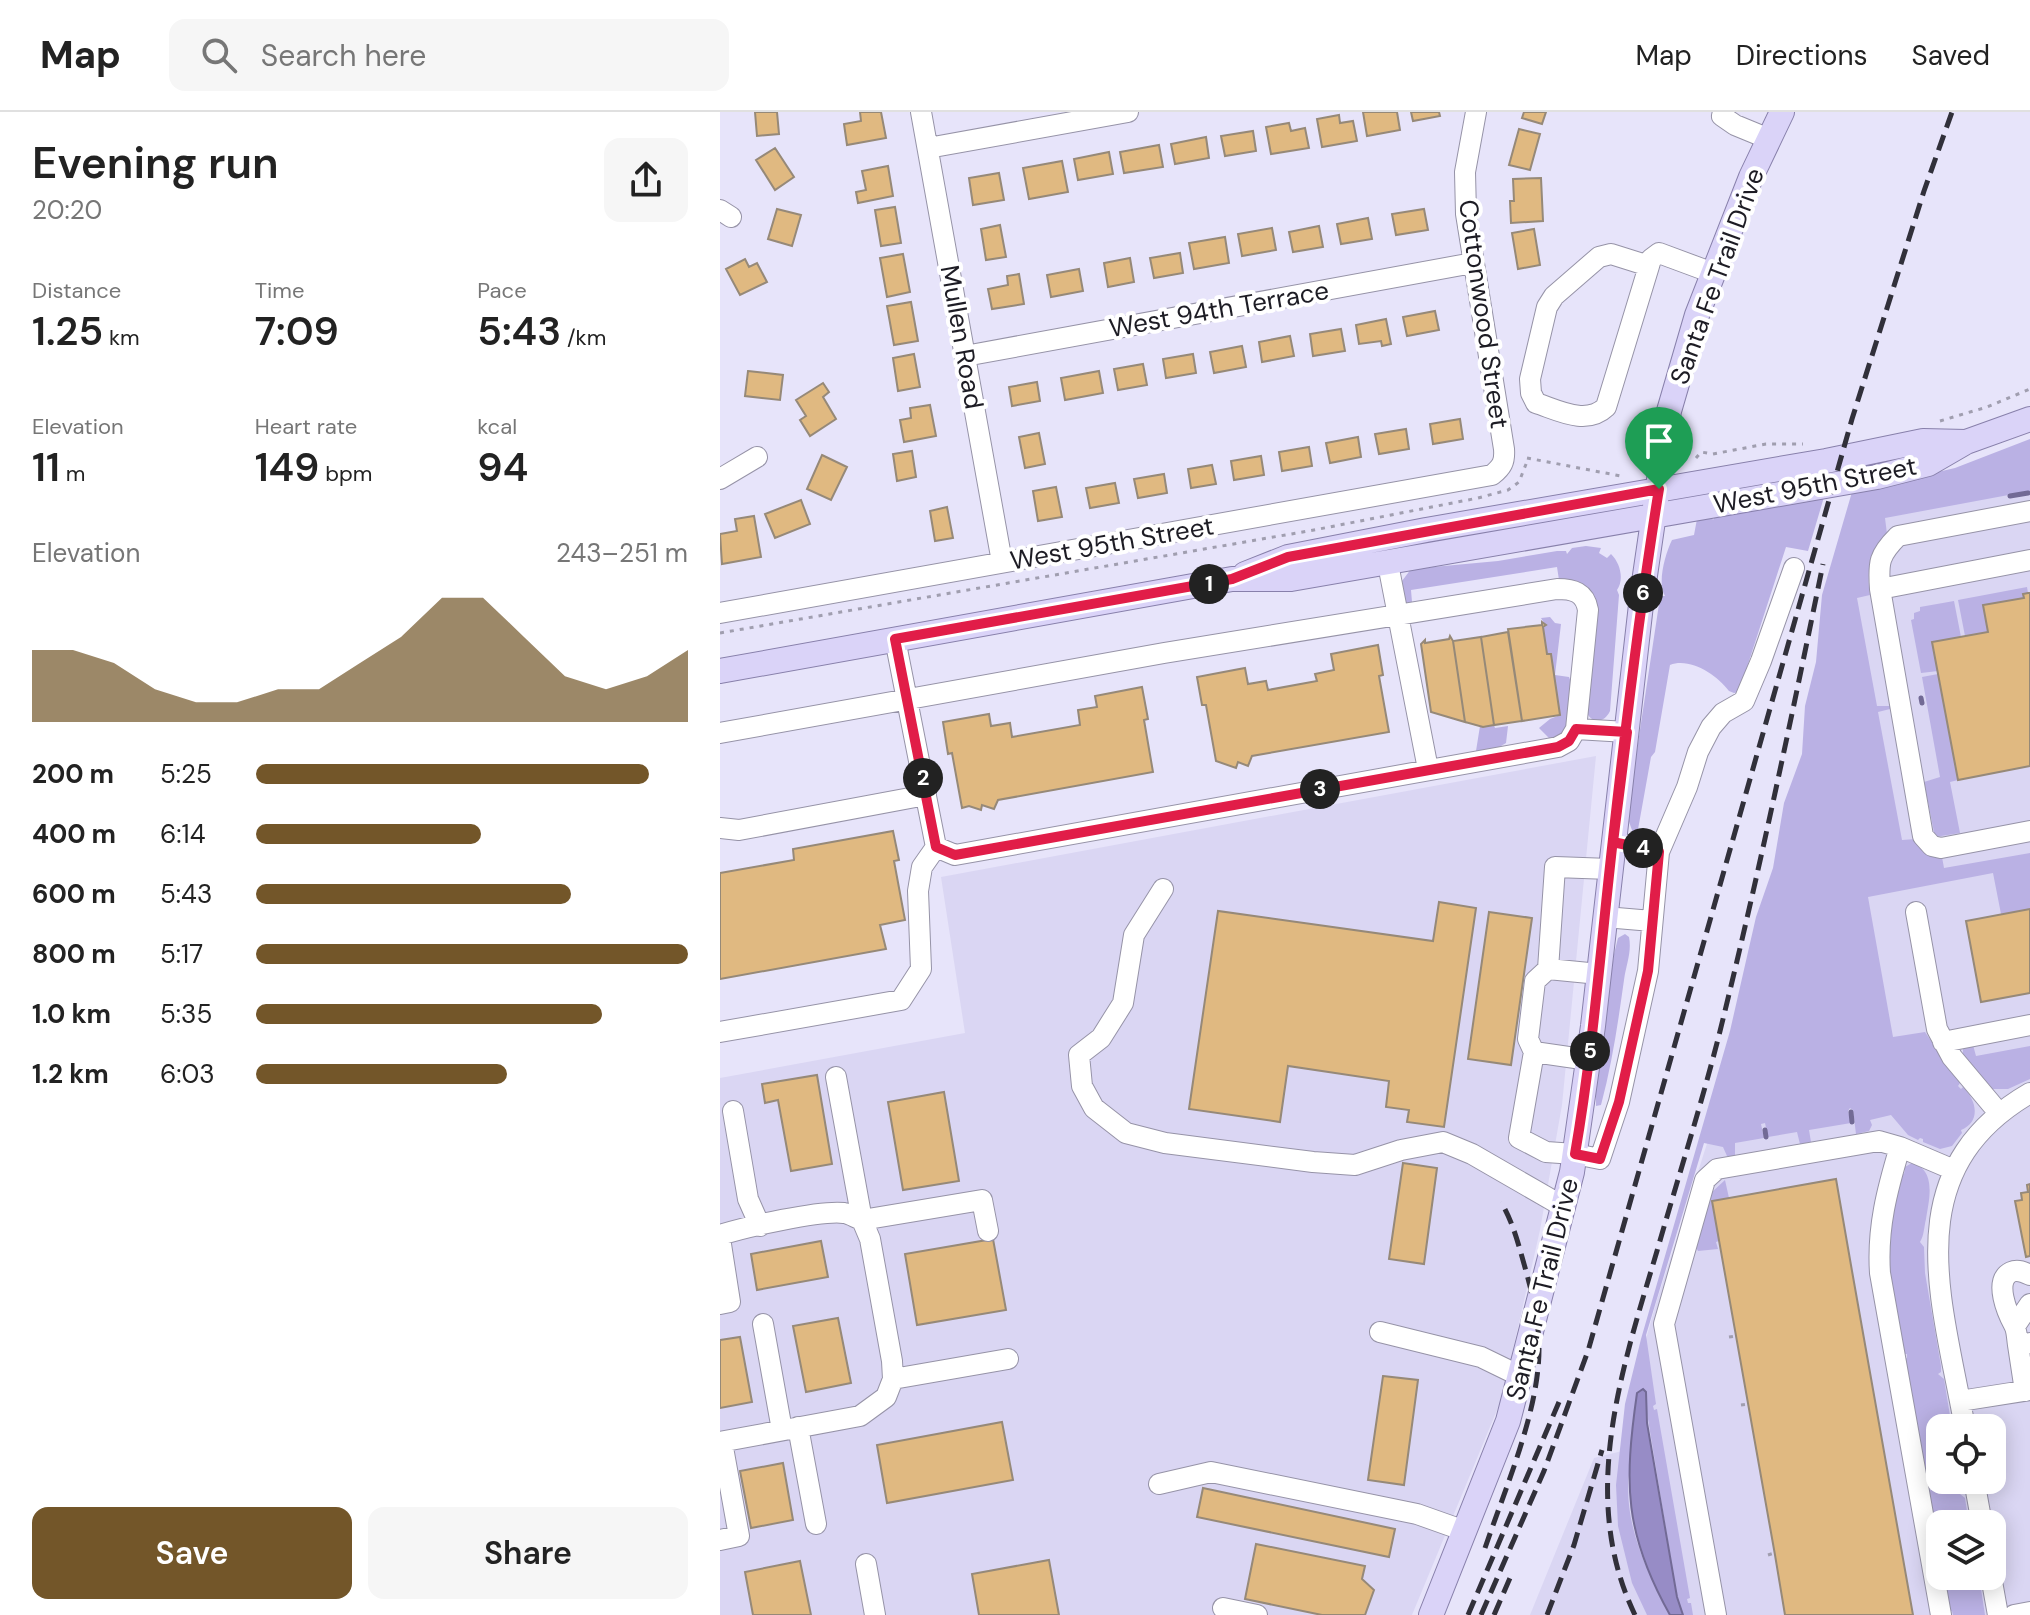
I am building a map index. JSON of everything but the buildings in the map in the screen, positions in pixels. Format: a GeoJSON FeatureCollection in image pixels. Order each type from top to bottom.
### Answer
{"type":"FeatureCollection","features":[{"type":"Feature","properties":{"kind":"main road","name":"Santa Fe Trail Drive"},"geometry":{"type":"LineString","coordinates":[[1431,1615],[1508,1421],[1575,1154],[1589,1060],[1642,596],[1669,411],[1691,334],[1713,273],[1782,112]]}},
{"type":"Feature","properties":{"kind":"main road","name":"West 95th Street"},"geometry":{"type":"LineString","coordinates":[[720,671],[1232,579],[1291,579],[1388,564],[1877,477],[1928,464],[1966,442],[2030,419]]}},
{"type":"Feature","properties":{"kind":"main road","name":"West 95th Street"},"geometry":{"type":"LineString","coordinates":[[1232,579],[1288,557],[1923,441],[1966,442]]}},
{"type":"Feature","properties":{"kind":"street","name":"Mullen Road"},"geometry":{"type":"LineString","coordinates":[[921,112],[1002,562]]}},
{"type":"Feature","properties":{"kind":"street"},"geometry":{"type":"LineString","coordinates":[[928,148],[1128,112]]}},
{"type":"Feature","properties":{"kind":"street","name":"Cottonwood Street"},"geometry":{"type":"LineString","coordinates":[[1476,112],[1465,172],[1466,214],[1504,449],[1501,467]]}},
{"type":"Feature","properties":{"kind":"street"},"geometry":{"type":"LineString","coordinates":[[1723,112],[1722,116],[1735,125],[1769,139]]}},
{"type":"Feature","properties":{"kind":"street"},"geometry":{"type":"LineString","coordinates":[[1649,266],[1611,254],[1599,257],[1554,296],[1547,307],[1530,379],[1531,393],[1536,403],[1574,416],[1600,413],[1606,407],[1649,266],[1651,259],[1659,253],[1713,273]]}},
{"type":"Feature","properties":{"kind":"street","name":"West 94th Terrace"},"geometry":{"type":"LineString","coordinates":[[965,356],[1473,263]]}},
{"type":"Feature","properties":{"kind":"street"},"geometry":{"type":"LineString","coordinates":[[720,479],[757,457]]}},
{"type":"Feature","properties":{"kind":"street","name":"West 95th Street"},"geometry":{"type":"LineString","coordinates":[[720,613],[1476,479],[1492,475],[1501,467]]}},
{"type":"Feature","properties":{"kind":"street"},"geometry":{"type":"LineString","coordinates":[[2030,511],[1898,536],[1883,551],[1879,567],[1880,589],[1923,836],[1927,842],[1941,848],[2030,831]]}},
{"type":"Feature","properties":{"kind":"street"},"geometry":{"type":"LineString","coordinates":[[1880,589],[2030,560]]}},
{"type":"Feature","properties":{"kind":"street"},"geometry":{"type":"LineString","coordinates":[[1388,564],[1428,769]]}},
{"type":"Feature","properties":{"kind":"street"},"geometry":{"type":"LineString","coordinates":[[1610,869],[1555,867],[1548,969],[1535,981],[1528,1039],[1534,1052],[1519,1138],[1546,1152],[1600,1159],[1619,1102],[1648,971],[1659,852],[1687,787],[1698,752],[1711,727],[1723,713],[1744,701],[1794,568]]}},
{"type":"Feature","properties":{"kind":"street"},"geometry":{"type":"LineString","coordinates":[[720,733],[907,697],[1557,589],[1582,595],[1588,610],[1576,729],[1569,741],[1558,747],[955,855],[936,847]]}},
{"type":"Feature","properties":{"kind":"street"},"geometry":{"type":"LineString","coordinates":[[720,1032],[901,1000],[921,969],[918,891],[922,867],[936,847],[895,639]]}},
{"type":"Feature","properties":{"kind":"street"},"geometry":{"type":"LineString","coordinates":[[1576,729],[1627,732]]}},
{"type":"Feature","properties":{"kind":"street"},"geometry":{"type":"LineString","coordinates":[[720,828],[739,830],[926,795]]}},
{"type":"Feature","properties":{"kind":"street"},"geometry":{"type":"LineString","coordinates":[[1613,842],[1659,852]]}},
{"type":"Feature","properties":{"kind":"street"},"geometry":{"type":"LineString","coordinates":[[1163,889],[1134,935],[1123,1003],[1101,1038],[1079,1055],[1082,1086],[1094,1108],[1126,1133],[1165,1143],[1313,1162],[1355,1165],[1401,1150],[1443,1142],[1472,1154],[1564,1207]]}},
{"type":"Feature","properties":{"kind":"street"},"geometry":{"type":"LineString","coordinates":[[1916,912],[1937,1029],[1952,1057],[1999,1113]]}},
{"type":"Feature","properties":{"kind":"street"},"geometry":{"type":"LineString","coordinates":[[1605,917],[1652,921]]}},
{"type":"Feature","properties":{"kind":"street"},"geometry":{"type":"LineString","coordinates":[[1548,969],[1599,974]]}},
{"type":"Feature","properties":{"kind":"street"},"geometry":{"type":"LineString","coordinates":[[1943,1042],[2030,1025]]}},
{"type":"Feature","properties":{"kind":"street"},"geometry":{"type":"LineString","coordinates":[[1534,1052],[1589,1060]]}},
{"type":"Feature","properties":{"kind":"street"},"geometry":{"type":"LineString","coordinates":[[720,1540],[739,1536],[721,1442],[860,1416],[886,1397],[893,1379],[870,1239],[862,1220],[836,1077]]}},
{"type":"Feature","properties":{"kind":"street"},"geometry":{"type":"LineString","coordinates":[[1962,1414],[1940,1285],[1937,1252],[1942,1200],[1954,1170],[1971,1145],[1999,1113],[2030,1093]]}},
{"type":"Feature","properties":{"kind":"street"},"geometry":{"type":"LineString","coordinates":[[733,1111],[748,1199],[760,1226]]}},
{"type":"Feature","properties":{"kind":"street"},"geometry":{"type":"LineString","coordinates":[[1716,1615],[1664,1324],[1705,1180],[1717,1169],[1879,1141],[1954,1170]]}},
{"type":"Feature","properties":{"kind":"street"},"geometry":{"type":"LineString","coordinates":[[1900,1147],[1880,1220],[1880,1273],[1941,1615]]}},
{"type":"Feature","properties":{"kind":"street"},"geometry":{"type":"LineString","coordinates":[[720,1304],[730,1302],[720,1236],[760,1226],[845,1213],[862,1220],[982,1200],[988,1231]]}},
{"type":"Feature","properties":{"kind":"street"},"geometry":{"type":"LineString","coordinates":[[2021,1338],[2008,1318],[2004,1283],[2010,1273],[2016,1271],[2030,1275]]}},
{"type":"Feature","properties":{"kind":"street"},"geometry":{"type":"LineString","coordinates":[[1960,1401],[2028,1390],[2021,1338],[2030,1304]]}},
{"type":"Feature","properties":{"kind":"street"},"geometry":{"type":"LineString","coordinates":[[763,1324],[816,1524]]}},
{"type":"Feature","properties":{"kind":"street"},"geometry":{"type":"LineString","coordinates":[[1380,1332],[1481,1357],[1520,1376]]}},
{"type":"Feature","properties":{"kind":"street"},"geometry":{"type":"LineString","coordinates":[[893,1379],[1008,1359]]}},
{"type":"Feature","properties":{"kind":"street"},"geometry":{"type":"LineString","coordinates":[[1159,1484],[1211,1472],[1417,1514],[1465,1531]]}},
{"type":"Feature","properties":{"kind":"street"},"geometry":{"type":"LineString","coordinates":[[866,1564],[875,1615]]}},
{"type":"Feature","properties":{"kind":"street"},"geometry":{"type":"LineString","coordinates":[[1994,1590],[1998,1615]]}},
{"type":"Feature","properties":{"kind":"street"},"geometry":{"type":"LineString","coordinates":[[1223,1608],[1257,1615]]}},
{"type":"Feature","properties":{"kind":"street"},"geometry":{"type":"LineString","coordinates":[[2014,1615],[2030,1612]]}},
{"type":"Feature","properties":{"kind":"path"},"geometry":{"type":"LineString","coordinates":[[720,633],[1299,533],[1478,498],[1508,490],[1519,482],[1528,459],[1629,478]]}},
{"type":"Feature","properties":{"kind":"path"},"geometry":{"type":"LineString","coordinates":[[1729,1337],[1736,1336]]}},
{"type":"Feature","properties":{"kind":"path"},"geometry":{"type":"LineString","coordinates":[[1741,1405],[1748,1404]]}},
{"type":"Feature","properties":{"kind":"path"},"geometry":{"type":"LineString","coordinates":[[1768,1555],[1774,1553]]}},
{"type":"Feature","properties":{"kind":"shaded area"},"geometry":{"type":"Polygon","coordinates":[[[2030,439],[2030,491],[1885,518],[1887,534],[1873,555],[1869,570],[1870,595],[1857,598],[1877,706],[1891,706],[1878,712],[1902,840],[1916,839],[1923,852],[1942,857],[1944,868],[2030,853],[2030,909],[2001,914],[1993,873],[1868,897],[1893,1037],[1925,1032],[1960,1083],[1958,1086],[1963,1087],[1972,1099],[1974,1117],[1961,1130],[1952,1146],[1940,1149],[1908,1135],[1891,1115],[1870,1120],[1872,1125],[1869,1131],[1856,1134],[1853,1110],[1850,1108],[1851,1123],[1809,1130],[1811,1142],[1800,1144],[1797,1132],[1768,1137],[1765,1123],[1761,1124],[1764,1138],[1735,1143],[1735,1156],[1727,1156],[1723,1147],[1704,1143],[1646,1335],[1656,1404],[1653,1406],[1654,1410],[1657,1409],[1690,1598],[1687,1599],[1693,1615],[1683,1615],[1677,1597],[1647,1413],[1629,1473],[1630,1510],[1645,1564],[1670,1615],[1647,1615],[1632,1583],[1618,1526],[1616,1485],[1625,1404],[1730,1031],[1756,917],[1773,868],[1784,803],[1802,754],[1805,706],[1816,662],[1822,595],[1852,492],[1955,468],[2030,439]]]}},
{"type":"Feature","properties":{"kind":"shaded area"},"geometry":{"type":"Polygon","coordinates":[[[2030,456],[2030,1615],[1530,1615],[1594,1458],[1622,1451],[1641,1357],[1657,1300],[1735,1056],[1872,503],[2030,456]]]}},
{"type":"Feature","properties":{"kind":"shaded area"},"geometry":{"type":"Polygon","coordinates":[[[1824,497],[1808,551],[1786,547],[1739,692],[1729,691],[1718,679],[1694,665],[1670,665],[1637,835],[1633,833],[1627,816],[1659,604],[1661,596],[1665,596],[1663,569],[1672,540],[1694,535],[1697,519],[1712,517],[1713,520],[1715,516],[1824,497]]]}},
{"type":"Feature","properties":{"kind":"shaded area"},"geometry":{"type":"Polygon","coordinates":[[[1572,548],[1601,548],[1599,553],[1607,558],[1611,554],[1620,572],[1610,711],[1602,720],[1596,721],[1587,713],[1582,584],[1559,580],[1557,567],[1411,590],[1412,602],[1406,603],[1402,581],[1411,569],[1498,561],[1557,551],[1566,551],[1567,554],[1572,548]]]}},
{"type":"Feature","properties":{"kind":"shaded area"},"geometry":{"type":"Polygon","coordinates":[[[2027,587],[2028,593],[2023,594],[2024,598],[1983,605],[1988,632],[1965,636],[1958,600],[2027,587]]]}},
{"type":"Feature","properties":{"kind":"shaded area"},"geometry":{"type":"Polygon","coordinates":[[[1954,601],[1961,637],[1932,642],[1938,671],[1921,673],[1911,620],[1914,613],[1920,611],[1920,607],[1954,601]]]}},
{"type":"Feature","properties":{"kind":"shaded area"},"geometry":{"type":"Polygon","coordinates":[[[1550,617],[1561,624],[1555,675],[1569,677],[1571,682],[1566,727],[1560,736],[1549,738],[1539,728],[1560,715],[1551,654],[1547,654],[1543,627],[1546,626],[1541,618],[1550,617]]]}},
{"type":"Feature","properties":{"kind":"shaded area"},"geometry":{"type":"Polygon","coordinates":[[[1938,674],[1958,780],[1950,782],[1960,833],[1935,837],[1924,782],[1940,777],[1922,677],[1938,674]]]}},
{"type":"Feature","properties":{"kind":"shaded area"},"geometry":{"type":"Polygon","coordinates":[[[1494,725],[1495,728],[1508,726],[1506,743],[1496,749],[1476,751],[1480,726],[1494,725]]]}},
{"type":"Feature","properties":{"kind":"shaded area"},"geometry":{"type":"Polygon","coordinates":[[[1596,756],[1562,1105],[1540,1230],[1502,1398],[1412,1615],[720,1615],[720,1078],[965,1033],[941,877],[1596,756]]]}},
{"type":"Feature","properties":{"kind":"shaded area"},"geometry":{"type":"Polygon","coordinates":[[[1625,934],[1629,937],[1629,953],[1614,1043],[1601,1105],[1596,1106],[1596,1083],[1614,954],[1618,938],[1625,934]]]}},
{"type":"Feature","properties":{"kind":"shaded area"},"geometry":{"type":"Polygon","coordinates":[[[1973,1045],[1976,1056],[2030,1046],[2030,1079],[2008,1089],[1991,1089],[1963,1055],[1963,1048],[1973,1045]]]}},
{"type":"Feature","properties":{"kind":"shaded area"},"geometry":{"type":"Polygon","coordinates":[[[1912,1163],[1920,1167],[1930,1186],[1920,1242],[1924,1247],[1925,1273],[1941,1366],[1938,1374],[1944,1379],[1950,1414],[1926,1414],[1926,1480],[1904,1359],[1907,1354],[1904,1354],[1889,1270],[1890,1218],[1904,1174],[1903,1168],[1912,1163]]]}},
{"type":"Feature","properties":{"kind":"shaded area"},"geometry":{"type":"Polygon","coordinates":[[[1725,1180],[1729,1198],[1712,1202],[1718,1249],[1698,1251],[1695,1245],[1711,1193],[1725,1180]]]}},
{"type":"Feature","properties":{"kind":"shaded area"},"geometry":{"type":"Polygon","coordinates":[[[1643,1389],[1646,1392],[1647,1423],[1677,1597],[1683,1615],[1670,1615],[1655,1586],[1636,1533],[1631,1507],[1633,1425],[1637,1393],[1643,1389]]]}},
{"type":"Feature","properties":{"kind":"shaded area"},"geometry":{"type":"Polygon","coordinates":[[[1929,1494],[1960,1494],[1965,1498],[1967,1510],[1931,1510],[1929,1494]]]}},
{"type":"Feature","properties":{"kind":"shaded area"},"geometry":{"type":"Polygon","coordinates":[[[1945,1590],[1981,1590],[1985,1615],[1953,1615],[1952,1611],[1949,1612],[1945,1590]]]}},
{"type":"Feature","properties":{"kind":"waterway"},"geometry":{"type":"LineString","coordinates":[[2010,496],[2028,493]]}},
{"type":"Feature","properties":{"kind":"waterway"},"geometry":{"type":"LineString","coordinates":[[1921,698],[1922,703]]}},
{"type":"Feature","properties":{"kind":"waterway"},"geometry":{"type":"LineString","coordinates":[[1851,1112],[1852,1122]]}},
{"type":"Feature","properties":{"kind":"waterway"},"geometry":{"type":"LineString","coordinates":[[1765,1130],[1766,1137]]}},
{"type":"Feature","properties":{"kind":"railway"},"geometry":{"type":"LineString","coordinates":[[1481,1615],[1544,1471],[1588,1351],[1852,419],[1952,112]]}},
{"type":"Feature","properties":{"kind":"railway"},"geometry":{"type":"LineString","coordinates":[[1635,1615],[1618,1570],[1609,1525],[1608,1479],[1620,1387],[1723,1019],[1823,564]]}},
{"type":"Feature","properties":{"kind":"railway"},"geometry":{"type":"LineString","coordinates":[[1485,1548],[1527,1424],[1538,1373],[1537,1319],[1529,1281],[1513,1227],[1501,1202]]}},
{"type":"Feature","properties":{"kind":"railway"},"geometry":{"type":"LineString","coordinates":[[1468,1615],[1559,1402]]}},
{"type":"Feature","properties":{"kind":"railway"},"geometry":{"type":"LineString","coordinates":[[1547,1615],[1574,1545],[1602,1450]]}},
{"type":"Feature","properties":{"kind":"railway"},"geometry":{"type":"LineString","coordinates":[[1494,1615],[1510,1578]]}},
{"type":"Feature","properties":{"kind":"route"},"geometry":{"type":"LineString","coordinates":[[1659,489],[1288,557],[1232,579],[895,639],[936,847],[955,855],[1558,747],[1569,741],[1576,729],[1627,732],[1613,842],[1659,852],[1648,971],[1619,1102],[1600,1159],[1575,1154],[1593,1026],[1613,838],[1627,732],[1642,596],[1659,489]]}}]}
